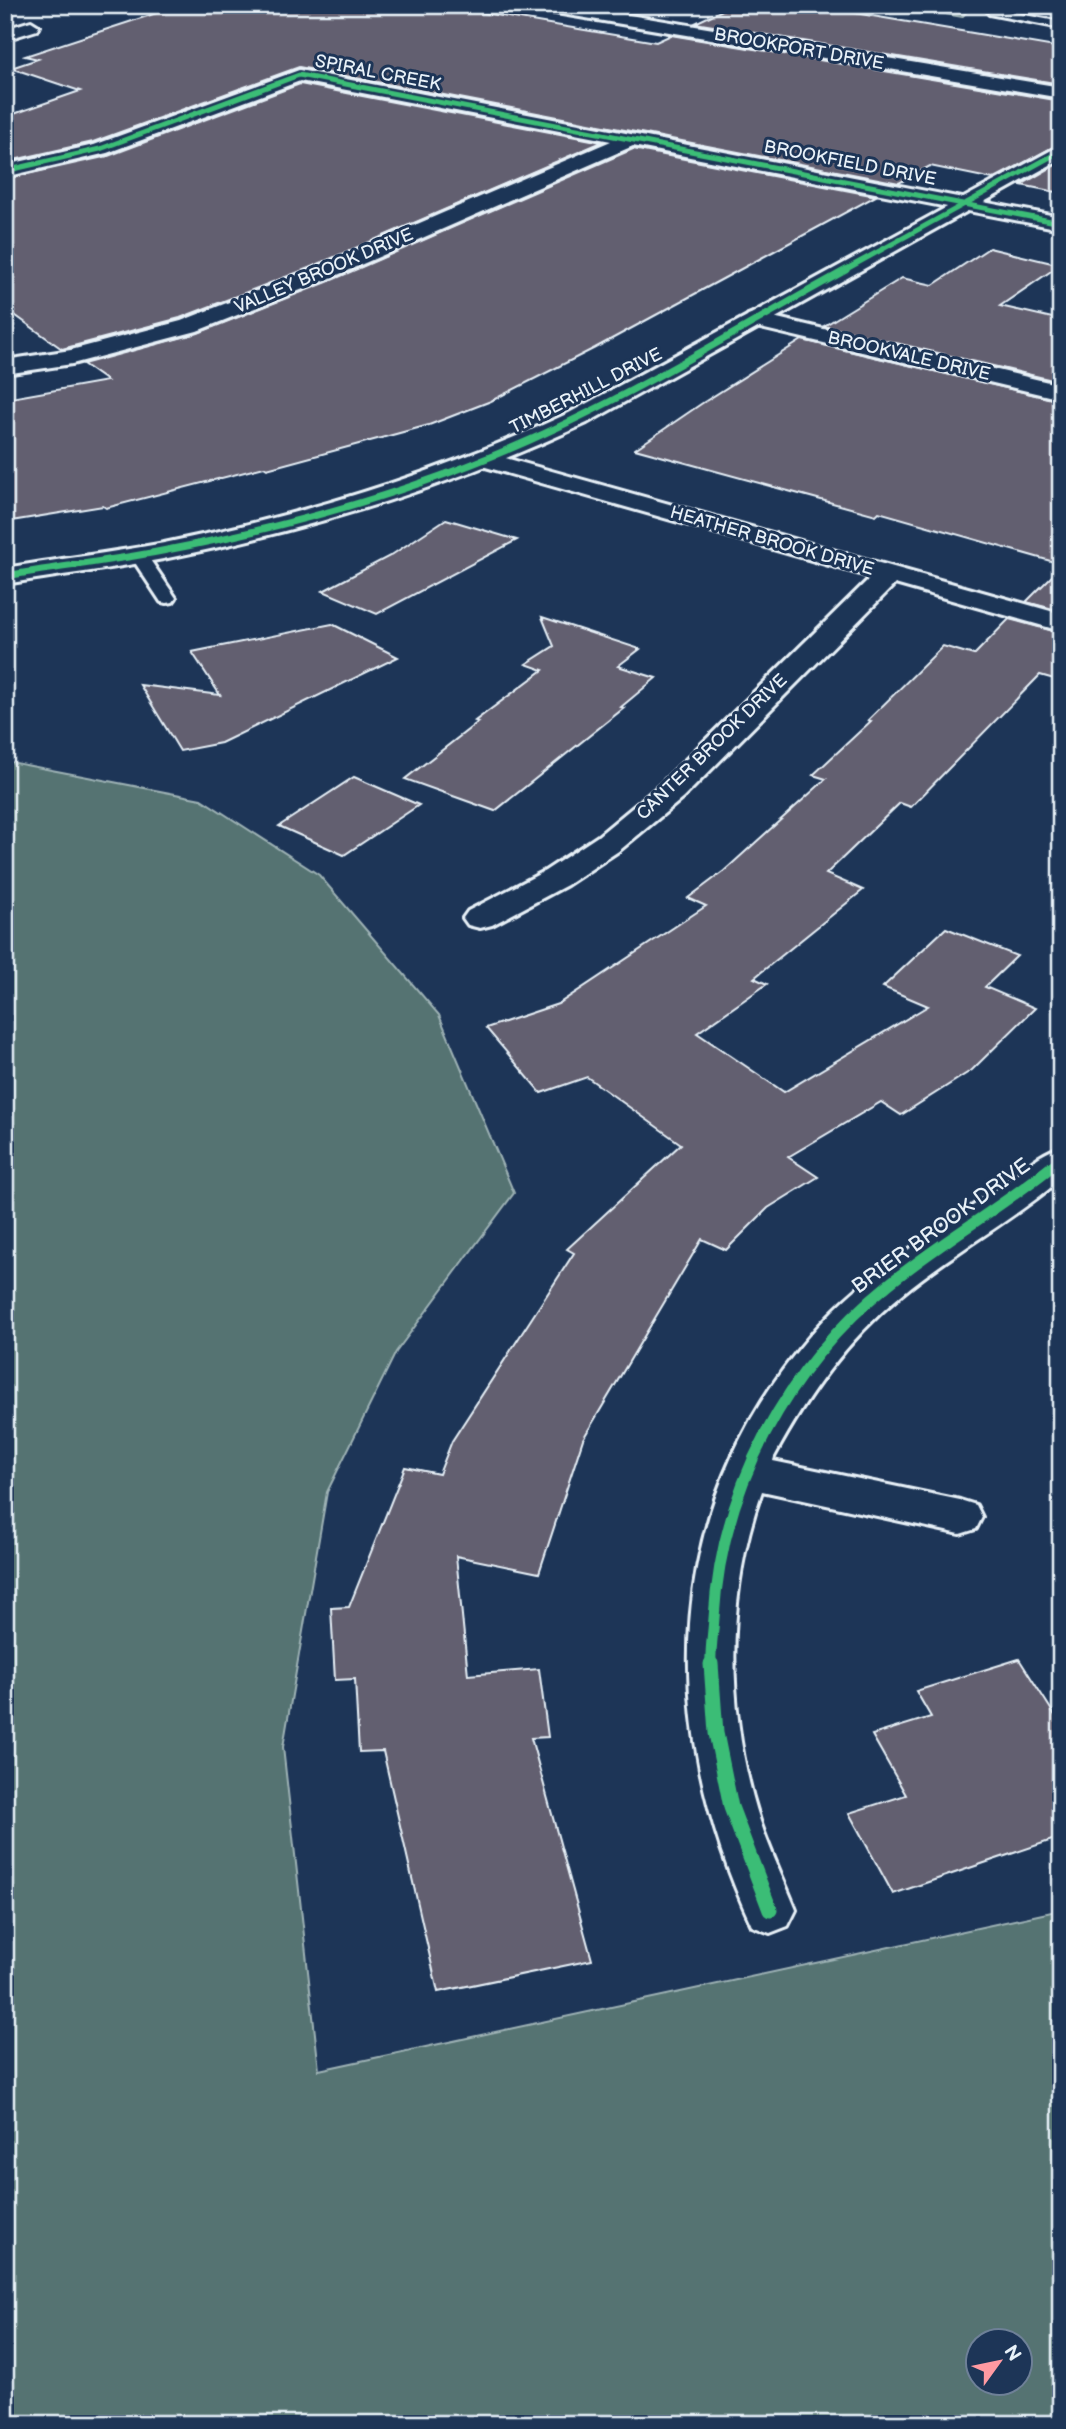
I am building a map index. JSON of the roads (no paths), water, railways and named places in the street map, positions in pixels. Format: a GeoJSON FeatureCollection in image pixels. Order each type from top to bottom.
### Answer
{"type":"FeatureCollection","features":[{"type":"Feature","properties":{"kind":"street","name":"BROOKPORT DRIVE"},"geometry":{"type":"LineString","coordinates":[[538,5],[1061,93]]}},
{"type":"Feature","properties":{"kind":"street"},"geometry":{"type":"LineString","coordinates":[[628,20],[660,5]]}},
{"type":"Feature","properties":{"kind":"street"},"geometry":{"type":"LineString","coordinates":[[5,34],[31,26]]}},
{"type":"Feature","properties":{"kind":"street","name":"SPIRAL CREEK"},"geometry":{"type":"LineString","coordinates":[[5,172],[100,149],[299,75],[632,139]]}},
{"type":"Feature","properties":{"kind":"street","name":"BROOKFIELD DRIVE"},"geometry":{"type":"LineString","coordinates":[[632,139],[1061,223]]}},
{"type":"Feature","properties":{"kind":"street","name":"VALLEY BROOK DRIVE"},"geometry":{"type":"LineString","coordinates":[[5,367],[72,357],[189,326],[318,275],[632,139]]}},
{"type":"Feature","properties":{"kind":"street","name":"TIMBERHILL DRIVE"},"geometry":{"type":"LineString","coordinates":[[5,576],[138,555],[270,527],[333,510],[531,441],[578,418],[1061,151]]}},
{"type":"Feature","properties":{"kind":"street","name":"BROOKVALE DRIVE"},"geometry":{"type":"LineString","coordinates":[[756,320],[1061,392]]}},
{"type":"Feature","properties":{"kind":"street","name":"HEATHER BROOK DRIVE"},"geometry":{"type":"LineString","coordinates":[[484,459],[1061,623]]}},
{"type":"Feature","properties":{"kind":"street","name":"CANTER BROOK DRIVE"},"geometry":{"type":"LineString","coordinates":[[480,918],[556,878],[609,843],[672,791],[890,574]]}},
{"type":"Feature","properties":{"kind":"street","name":"BRIER BROOK DRIVE"},"geometry":{"type":"LineString","coordinates":[[770,1910],[732,1808],[716,1733],[710,1661],[713,1593],[726,1530],[746,1471],[771,1417],[805,1369],[843,1325],[886,1286],[1047,1172],[1061,1159]]}},
{"type":"Feature","properties":{"kind":"street"},"geometry":{"type":"LineString","coordinates":[[746,1471],[960,1517]]}},
{"type":"Feature","properties":{"kind":"lane"},"geometry":{"type":"LineString","coordinates":[[993,12],[1061,24]]}},
{"type":"Feature","properties":{"kind":"lane"},"geometry":{"type":"LineString","coordinates":[[138,555],[167,598]]}}]}
